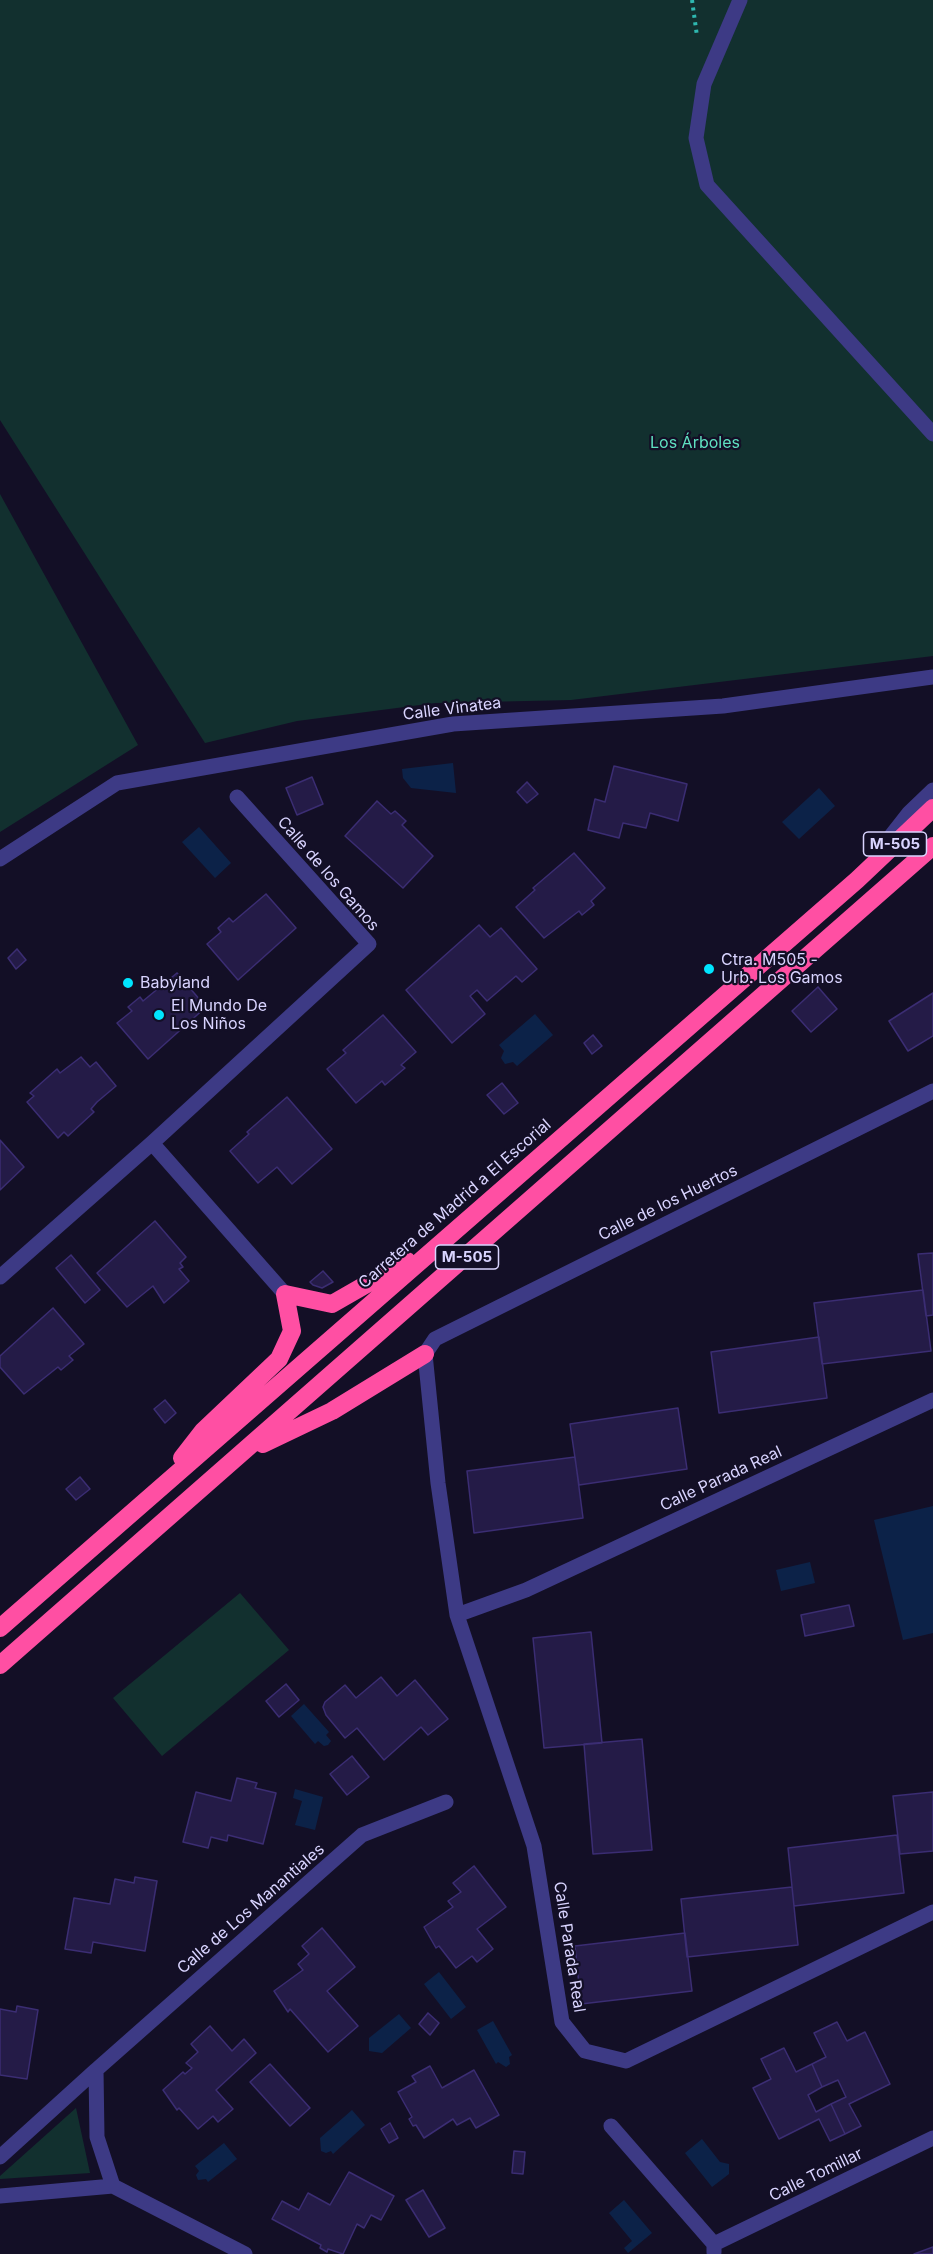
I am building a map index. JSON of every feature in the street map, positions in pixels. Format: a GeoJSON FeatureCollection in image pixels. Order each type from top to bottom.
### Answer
{"type":"FeatureCollection","features":[{"type":"Feature","properties":{"kind":"highway","name":"Carretera de Madrid a El Escorial"},"geometry":{"type":"LineString","coordinates":[[0,1628],[857,880],[933,808]]}},
{"type":"Feature","properties":{"kind":"highway","name":"M-505"},"geometry":{"type":"LineString","coordinates":[[0,1665],[933,846]]}},
{"type":"Feature","properties":{"kind":"highway"},"geometry":{"type":"LineString","coordinates":[[151,1496],[203,1431],[279,1359],[292,1331],[285,1294],[332,1304],[441,1242]]}},
{"type":"Feature","properties":{"kind":"highway"},"geometry":{"type":"LineString","coordinates":[[243,1454],[332,1412],[425,1354]]}},
{"type":"Feature","properties":{"kind":"street"},"geometry":{"type":"LineString","coordinates":[[740,0],[704,84],[696,138],[707,185],[933,434]]}},
{"type":"Feature","properties":{"kind":"street","name":"Calle Vinatea"},"geometry":{"type":"LineString","coordinates":[[0,859],[117,783],[453,724],[723,706],[933,677]]}},
{"type":"Feature","properties":{"kind":"street"},"geometry":{"type":"LineString","coordinates":[[857,880],[909,813],[933,789]]}},
{"type":"Feature","properties":{"kind":"street","name":"Calle de los Gamos"},"geometry":{"type":"LineString","coordinates":[[0,1277],[152,1143],[369,944],[237,797]]}},
{"type":"Feature","properties":{"kind":"street","name":"Calle de los Huertos"},"geometry":{"type":"LineString","coordinates":[[425,1354],[435,1339],[933,1091]]}},
{"type":"Feature","properties":{"kind":"street"},"geometry":{"type":"LineString","coordinates":[[152,1143],[285,1294]]}},
{"type":"Feature","properties":{"kind":"street","name":"Calle Parada Real"},"geometry":{"type":"LineString","coordinates":[[425,1354],[438,1483],[457,1616],[534,1846],[562,2022],[585,2051],[626,2061],[933,1912]]}},
{"type":"Feature","properties":{"kind":"street","name":"Calle Parada Real"},"geometry":{"type":"LineString","coordinates":[[457,1616],[526,1590],[933,1400]]}},
{"type":"Feature","properties":{"kind":"street","name":"Calle de Los Manantiales"},"geometry":{"type":"LineString","coordinates":[[0,2157],[362,1835],[446,1802]]}},
{"type":"Feature","properties":{"kind":"street"},"geometry":{"type":"LineString","coordinates":[[96,2070],[97,2137],[113,2186]]}},
{"type":"Feature","properties":{"kind":"street","name":"Calle Tomillar"},"geometry":{"type":"LineString","coordinates":[[611,2126],[714,2249],[933,2138]]}},
{"type":"Feature","properties":{"kind":"street"},"geometry":{"type":"LineString","coordinates":[[0,2196],[113,2186],[245,2254]]}},
{"type":"Feature","properties":{"kind":"green space","name":"Los Árboles"},"geometry":{"type":"Polygon","coordinates":[[[0,0],[933,0],[933,656],[571,700],[435,703],[297,721],[205,743],[0,420],[0,0]]]}},
{"type":"Feature","properties":{"kind":"green space"},"geometry":{"type":"Polygon","coordinates":[[[0,494],[138,745],[0,832],[0,494]]]}},
{"type":"Feature","properties":{"kind":"green space"},"geometry":{"type":"Polygon","coordinates":[[[240,1593],[289,1650],[162,1756],[113,1698],[240,1593]]]}},
{"type":"Feature","properties":{"kind":"green space"},"geometry":{"type":"Polygon","coordinates":[[[76,2108],[90,2173],[0,2179],[0,2176],[76,2108]]]}},
{"type":"Feature","properties":{"kind":"water"},"geometry":{"type":"Polygon","coordinates":[[[453,763],[456,793],[411,788],[403,778],[402,769],[453,763]]]}},
{"type":"Feature","properties":{"kind":"water"},"geometry":{"type":"Polygon","coordinates":[[[819,788],[835,806],[799,839],[782,822],[819,788]]]}},
{"type":"Feature","properties":{"kind":"water"},"geometry":{"type":"Polygon","coordinates":[[[199,827],[231,863],[215,878],[182,842],[199,827]]]}},
{"type":"Feature","properties":{"kind":"water"},"geometry":{"type":"Polygon","coordinates":[[[535,1014],[553,1035],[517,1066],[513,1062],[505,1064],[501,1058],[504,1051],[499,1045],[535,1014]]]}},
{"type":"Feature","properties":{"kind":"water"},"geometry":{"type":"Polygon","coordinates":[[[933,1506],[933,1633],[903,1640],[874,1520],[933,1506]]]}},
{"type":"Feature","properties":{"kind":"water"},"geometry":{"type":"Polygon","coordinates":[[[810,1562],[815,1583],[781,1591],[776,1570],[810,1562]]]}},
{"type":"Feature","properties":{"kind":"water"},"geometry":{"type":"Polygon","coordinates":[[[304,1704],[329,1732],[326,1735],[331,1741],[328,1745],[324,1746],[318,1741],[315,1744],[291,1716],[304,1704]]]}},
{"type":"Feature","properties":{"kind":"water"},"geometry":{"type":"Polygon","coordinates":[[[295,1789],[323,1797],[315,1830],[295,1825],[302,1801],[293,1798],[295,1789]]]}},
{"type":"Feature","properties":{"kind":"water"},"geometry":{"type":"Polygon","coordinates":[[[439,1972],[466,2007],[451,2019],[424,1984],[439,1972]]]}},
{"type":"Feature","properties":{"kind":"water"},"geometry":{"type":"Polygon","coordinates":[[[399,2014],[411,2028],[382,2053],[369,2051],[369,2038],[399,2014]]]}},
{"type":"Feature","properties":{"kind":"water"},"geometry":{"type":"Polygon","coordinates":[[[493,2021],[512,2055],[509,2057],[510,2064],[506,2067],[498,2062],[496,2064],[477,2030],[493,2021]]]}},
{"type":"Feature","properties":{"kind":"water"},"geometry":{"type":"Polygon","coordinates":[[[352,2110],[365,2125],[333,2154],[331,2151],[326,2153],[321,2151],[320,2138],[352,2110]]]}},
{"type":"Feature","properties":{"kind":"water"},"geometry":{"type":"Polygon","coordinates":[[[702,2139],[720,2162],[729,2164],[729,2174],[712,2187],[685,2153],[702,2139]]]}},
{"type":"Feature","properties":{"kind":"water"},"geometry":{"type":"Polygon","coordinates":[[[224,2143],[237,2159],[208,2182],[206,2179],[198,2180],[196,2175],[199,2171],[195,2166],[224,2143]]]}},
{"type":"Feature","properties":{"kind":"water"},"geometry":{"type":"Polygon","coordinates":[[[624,2200],[652,2233],[628,2253],[624,2248],[632,2241],[609,2213],[624,2200]]]}},
{"type":"Feature","properties":{"kind":"building"},"geometry":{"type":"Polygon","coordinates":[[[614,766],[687,784],[678,821],[650,813],[646,828],[623,823],[619,838],[588,830],[595,799],[605,802],[614,766]]]}},
{"type":"Feature","properties":{"kind":"building"},"geometry":{"type":"Polygon","coordinates":[[[312,777],[323,804],[297,815],[286,788],[312,777]]]}},
{"type":"Feature","properties":{"kind":"building"},"geometry":{"type":"Polygon","coordinates":[[[527,782],[538,794],[527,803],[517,792],[527,782]]]}},
{"type":"Feature","properties":{"kind":"building"},"geometry":{"type":"Polygon","coordinates":[[[377,801],[391,814],[395,811],[406,821],[402,825],[433,856],[403,888],[345,836],[377,801]]]}},
{"type":"Feature","properties":{"kind":"building"},"geometry":{"type":"Polygon","coordinates":[[[574,853],[605,888],[591,901],[594,905],[582,915],[579,911],[544,938],[516,907],[535,890],[533,888],[574,853]]]}},
{"type":"Feature","properties":{"kind":"building"},"geometry":{"type":"Polygon","coordinates":[[[266,894],[296,928],[238,980],[207,944],[221,932],[218,928],[229,918],[233,922],[266,894]]]}},
{"type":"Feature","properties":{"kind":"building"},"geometry":{"type":"Polygon","coordinates":[[[479,925],[490,937],[501,928],[537,969],[522,982],[516,976],[487,1001],[477,990],[470,996],[485,1014],[452,1043],[406,990],[479,925]]]}},
{"type":"Feature","properties":{"kind":"building"},"geometry":{"type":"Polygon","coordinates":[[[17,949],[26,960],[16,969],[8,958],[17,949]]]}},
{"type":"Feature","properties":{"kind":"building"},"geometry":{"type":"Polygon","coordinates":[[[177,973],[206,1007],[148,1059],[117,1023],[132,1011],[128,1007],[140,997],[143,1001],[177,973]]]}},
{"type":"Feature","properties":{"kind":"building"},"geometry":{"type":"Polygon","coordinates":[[[818,987],[837,1009],[811,1032],[792,1011],[818,987]]]}},
{"type":"Feature","properties":{"kind":"building"},"geometry":{"type":"Polygon","coordinates":[[[933,993],[933,1036],[908,1051],[889,1021],[933,993]]]}},
{"type":"Feature","properties":{"kind":"building"},"geometry":{"type":"Polygon","coordinates":[[[383,1015],[416,1052],[401,1065],[405,1068],[385,1085],[382,1081],[356,1103],[327,1069],[346,1053],[343,1050],[383,1015]]]}},
{"type":"Feature","properties":{"kind":"building"},"geometry":{"type":"Polygon","coordinates":[[[593,1035],[602,1046],[592,1054],[584,1043],[593,1035]]]}},
{"type":"Feature","properties":{"kind":"building"},"geometry":{"type":"Polygon","coordinates":[[[81,1057],[90,1067],[96,1062],[116,1086],[97,1102],[91,1109],[94,1112],[68,1136],[64,1132],[58,1138],[27,1102],[34,1096],[30,1093],[57,1069],[60,1073],[81,1057]]]}},
{"type":"Feature","properties":{"kind":"building"},"geometry":{"type":"Polygon","coordinates":[[[502,1083],[518,1103],[504,1114],[487,1095],[502,1083]]]}},
{"type":"Feature","properties":{"kind":"building"},"geometry":{"type":"Polygon","coordinates":[[[287,1097],[332,1149],[292,1184],[277,1167],[258,1183],[230,1151],[249,1134],[247,1132],[287,1097]]]}},
{"type":"Feature","properties":{"kind":"building"},"geometry":{"type":"Polygon","coordinates":[[[0,1140],[24,1167],[0,1190],[0,1140]]]}},
{"type":"Feature","properties":{"kind":"building"},"geometry":{"type":"Polygon","coordinates":[[[155,1221],[186,1257],[180,1263],[183,1267],[179,1269],[189,1281],[164,1303],[153,1286],[127,1307],[97,1273],[155,1221]]]}},
{"type":"Feature","properties":{"kind":"building"},"geometry":{"type":"Polygon","coordinates":[[[933,1253],[933,1315],[926,1316],[918,1254],[933,1253]]]}},
{"type":"Feature","properties":{"kind":"building"},"geometry":{"type":"Polygon","coordinates":[[[71,1255],[100,1290],[85,1303],[56,1268],[71,1255]]]}},
{"type":"Feature","properties":{"kind":"building"},"geometry":{"type":"Polygon","coordinates":[[[323,1271],[333,1282],[322,1288],[313,1285],[310,1282],[323,1271]]]}},
{"type":"Feature","properties":{"kind":"building"},"geometry":{"type":"Polygon","coordinates":[[[923,1290],[931,1351],[822,1364],[814,1303],[923,1290]]]}},
{"type":"Feature","properties":{"kind":"building"},"geometry":{"type":"Polygon","coordinates":[[[53,1308],[84,1344],[69,1356],[73,1360],[61,1370],[58,1367],[24,1394],[0,1367],[0,1356],[53,1308]]]}},
{"type":"Feature","properties":{"kind":"building"},"geometry":{"type":"Polygon","coordinates":[[[819,1337],[827,1398],[719,1413],[711,1352],[819,1337]]]}},
{"type":"Feature","properties":{"kind":"building"},"geometry":{"type":"Polygon","coordinates":[[[165,1400],[176,1413],[165,1423],[154,1409],[165,1400]]]}},
{"type":"Feature","properties":{"kind":"building"},"geometry":{"type":"Polygon","coordinates":[[[678,1408],[687,1469],[579,1485],[570,1424],[678,1408]]]}},
{"type":"Feature","properties":{"kind":"building"},"geometry":{"type":"Polygon","coordinates":[[[575,1457],[583,1518],[474,1533],[467,1471],[575,1457]]]}},
{"type":"Feature","properties":{"kind":"building"},"geometry":{"type":"Polygon","coordinates":[[[80,1477],[90,1489],[76,1500],[66,1489],[80,1477]]]}},
{"type":"Feature","properties":{"kind":"building"},"geometry":{"type":"Polygon","coordinates":[[[849,1605],[854,1626],[805,1636],[801,1615],[849,1605]]]}},
{"type":"Feature","properties":{"kind":"building"},"geometry":{"type":"Polygon","coordinates":[[[591,1632],[602,1743],[544,1748],[533,1638],[591,1632]]]}},
{"type":"Feature","properties":{"kind":"building"},"geometry":{"type":"Polygon","coordinates":[[[381,1677],[397,1696],[415,1680],[448,1719],[428,1735],[421,1727],[384,1760],[357,1728],[345,1738],[326,1715],[323,1707],[325,1702],[345,1685],[356,1698],[381,1677]]]}},
{"type":"Feature","properties":{"kind":"building"},"geometry":{"type":"Polygon","coordinates":[[[286,1684],[299,1700],[279,1717],[266,1701],[286,1684]]]}},
{"type":"Feature","properties":{"kind":"building"},"geometry":{"type":"Polygon","coordinates":[[[642,1739],[652,1850],[593,1854],[584,1744],[642,1739]]]}},
{"type":"Feature","properties":{"kind":"building"},"geometry":{"type":"Polygon","coordinates":[[[352,1756],[369,1777],[347,1795],[330,1774],[352,1756]]]}},
{"type":"Feature","properties":{"kind":"building"},"geometry":{"type":"Polygon","coordinates":[[[237,1778],[257,1783],[255,1788],[276,1793],[263,1844],[228,1835],[227,1841],[211,1837],[208,1848],[183,1842],[196,1792],[231,1801],[237,1778]]]}},
{"type":"Feature","properties":{"kind":"building"},"geometry":{"type":"Polygon","coordinates":[[[933,1792],[933,1851],[900,1854],[893,1796],[933,1792]]]}},
{"type":"Feature","properties":{"kind":"building"},"geometry":{"type":"Polygon","coordinates":[[[897,1835],[904,1893],[794,1906],[788,1848],[897,1835]]]}},
{"type":"Feature","properties":{"kind":"building"},"geometry":{"type":"Polygon","coordinates":[[[474,1866],[506,1907],[477,1929],[493,1949],[477,1962],[472,1956],[456,1968],[439,1946],[436,1948],[424,1927],[453,1907],[448,1901],[461,1892],[453,1883],[474,1866]]]}},
{"type":"Feature","properties":{"kind":"building"},"geometry":{"type":"Polygon","coordinates":[[[135,1877],[157,1881],[145,1951],[93,1942],[91,1953],[65,1949],[74,1898],[110,1904],[115,1879],[134,1883],[135,1877]]]}},
{"type":"Feature","properties":{"kind":"building"},"geometry":{"type":"Polygon","coordinates":[[[792,1887],[798,1945],[687,1957],[681,1899],[792,1887]]]}},
{"type":"Feature","properties":{"kind":"building"},"geometry":{"type":"Polygon","coordinates":[[[322,1928],[355,1967],[327,1991],[358,2026],[328,2052],[290,2009],[288,2012],[274,1991],[303,1970],[298,1964],[309,1954],[302,1946],[322,1928]]]}},
{"type":"Feature","properties":{"kind":"building"},"geometry":{"type":"Polygon","coordinates":[[[685,1933],[692,1991],[581,2004],[575,1946],[685,1933]]]}},
{"type":"Feature","properties":{"kind":"building"},"geometry":{"type":"Polygon","coordinates":[[[17,2006],[38,2010],[27,2079],[0,2075],[0,2009],[16,2012],[17,2006]]]}},
{"type":"Feature","properties":{"kind":"building"},"geometry":{"type":"Polygon","coordinates":[[[428,2013],[439,2023],[430,2035],[419,2024],[428,2013]]]}},
{"type":"Feature","properties":{"kind":"building"},"geometry":{"type":"Polygon","coordinates":[[[837,2022],[847,2041],[865,2032],[890,2084],[849,2104],[861,2126],[845,2134],[831,2104],[846,2097],[838,2080],[822,2087],[812,2064],[826,2057],[814,2033],[837,2022]]]}},
{"type":"Feature","properties":{"kind":"building"},"geometry":{"type":"Polygon","coordinates":[[[210,2026],[232,2051],[244,2039],[256,2053],[216,2090],[233,2109],[218,2122],[213,2116],[198,2129],[179,2108],[177,2110],[163,2090],[183,2072],[185,2074],[192,2068],[186,2063],[198,2052],[191,2044],[210,2026]]]}},
{"type":"Feature","properties":{"kind":"building"},"geometry":{"type":"Polygon","coordinates":[[[784,2048],[796,2072],[812,2064],[822,2087],[808,2095],[816,2112],[831,2104],[845,2134],[830,2141],[819,2119],[779,2139],[753,2088],[771,2079],[761,2059],[784,2048]]]}},
{"type":"Feature","properties":{"kind":"building"},"geometry":{"type":"Polygon","coordinates":[[[270,2064],[310,2108],[290,2126],[250,2082],[270,2064]]]}},
{"type":"Feature","properties":{"kind":"building"},"geometry":{"type":"Polygon","coordinates":[[[430,2066],[442,2088],[474,2070],[499,2115],[476,2128],[470,2118],[457,2125],[453,2119],[424,2138],[409,2119],[412,2117],[398,2092],[416,2082],[412,2076],[430,2066]]]}},
{"type":"Feature","properties":{"kind":"building"},"geometry":{"type":"Polygon","coordinates":[[[390,2123],[398,2138],[389,2143],[381,2129],[390,2123]]]}},
{"type":"Feature","properties":{"kind":"building"},"geometry":{"type":"Polygon","coordinates":[[[514,2151],[525,2152],[523,2174],[512,2173],[514,2151]]]}},
{"type":"Feature","properties":{"kind":"building"},"geometry":{"type":"Polygon","coordinates":[[[349,2172],[394,2196],[381,2220],[371,2215],[364,2228],[357,2224],[343,2254],[328,2249],[327,2252],[320,2248],[321,2245],[272,2219],[282,2201],[299,2210],[308,2193],[330,2205],[349,2172]]]}},
{"type":"Feature","properties":{"kind":"building"},"geometry":{"type":"Polygon","coordinates":[[[423,2190],[445,2228],[429,2237],[406,2200],[423,2190]]]}},
{"type":"Feature","properties":{"kind":"building"},"geometry":{"type":"Polygon","coordinates":[[[933,2247],[933,2254],[914,2254],[933,2247]]]}},
{"type":"Feature","properties":{"kind":"place","name":"Ctra. M505 - Urb. Los Gamos"},"geometry":{"type":"Point","coordinates":[709,969]}},
{"type":"Feature","properties":{"kind":"place","name":"Babyland"},"geometry":{"type":"Point","coordinates":[128,983]}},
{"type":"Feature","properties":{"kind":"place","name":"El Mundo De Los Niños"},"geometry":{"type":"Point","coordinates":[159,1015]}}]}
